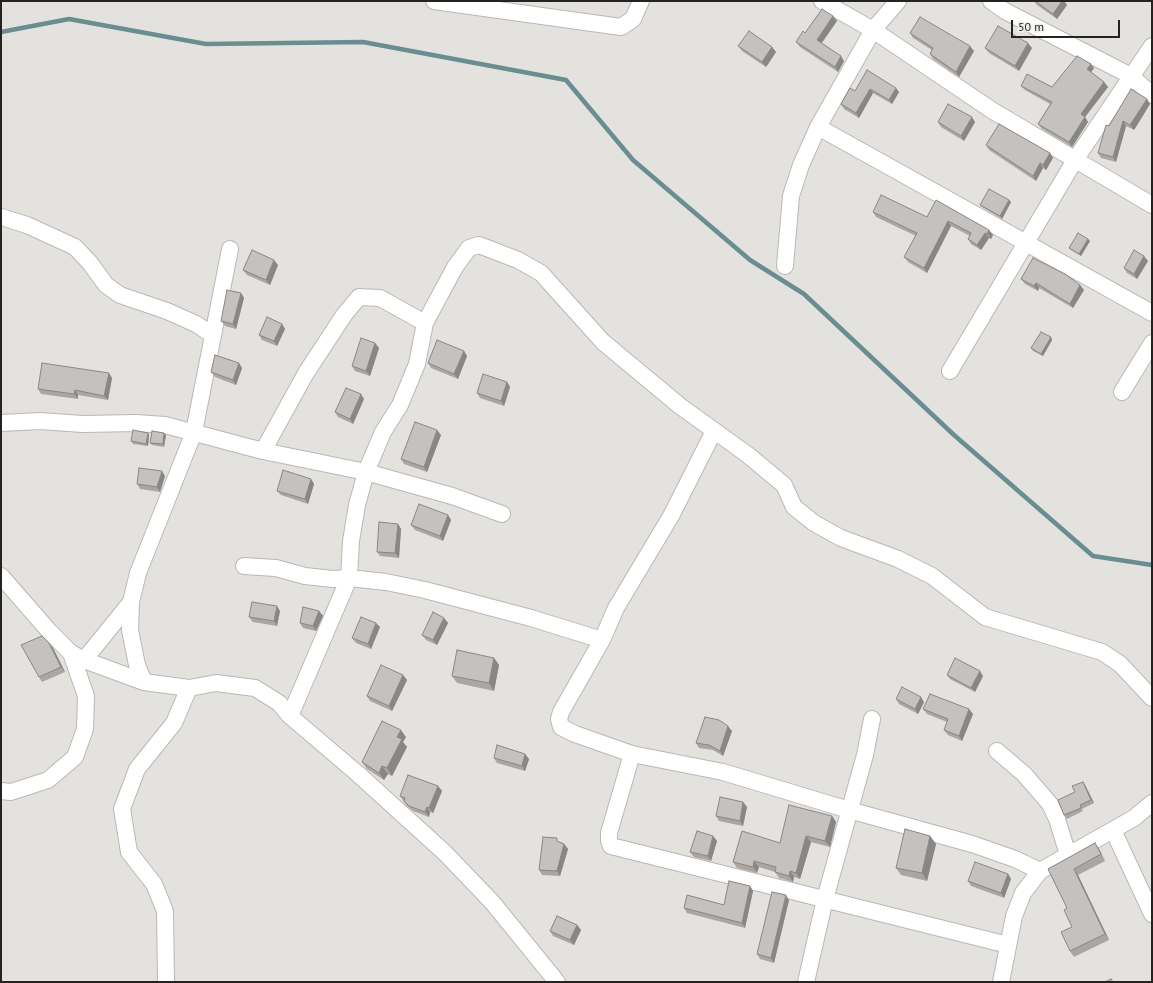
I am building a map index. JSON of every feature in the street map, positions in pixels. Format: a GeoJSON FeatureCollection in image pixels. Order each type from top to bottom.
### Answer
{"type":"FeatureCollection","features":[{"type":"Feature","properties":{"kind":"street"},"geometry":{"type":"LineString","coordinates":[[434,1],[621,27],[633,19],[641,1]]}},
{"type":"Feature","properties":{"kind":"street"},"geometry":{"type":"LineString","coordinates":[[822,1],[873,30],[993,111],[1152,205]]}},
{"type":"Feature","properties":{"kind":"street"},"geometry":{"type":"LineString","coordinates":[[785,266],[791,196],[801,165],[818,127],[839,93],[873,30],[898,1]]}},
{"type":"Feature","properties":{"kind":"street"},"geometry":{"type":"LineString","coordinates":[[991,1],[1005,11],[1130,76],[1152,95]]}},
{"type":"Feature","properties":{"kind":"street"},"geometry":{"type":"LineString","coordinates":[[950,371],[1074,160],[1130,76],[1152,46]]}},
{"type":"Feature","properties":{"kind":"street"},"geometry":{"type":"LineString","coordinates":[[818,127],[1152,313]]}},
{"type":"Feature","properties":{"kind":"street"},"geometry":{"type":"LineString","coordinates":[[1,217],[27,225],[74,247],[90,263],[106,286],[120,295],[167,311],[196,324],[213,335]]}},
{"type":"Feature","properties":{"kind":"street"},"geometry":{"type":"LineString","coordinates":[[290,716],[349,578],[351,541],[366,472],[383,432],[400,405],[417,364],[425,322],[455,267],[469,248],[479,245],[518,260],[541,273],[603,342],[680,406],[748,455],[784,484],[794,507],[814,523],[841,538],[898,559],[932,576],[985,617],[1102,652],[1120,664],[1152,698]]}},
{"type":"Feature","properties":{"kind":"street"},"geometry":{"type":"LineString","coordinates":[[144,682],[137,664],[130,630],[131,602],[140,566],[194,432],[230,249]]}},
{"type":"Feature","properties":{"kind":"street"},"geometry":{"type":"LineString","coordinates":[[263,451],[306,373],[344,315],[359,297],[380,298],[425,322]]}},
{"type":"Feature","properties":{"kind":"street"},"geometry":{"type":"LineString","coordinates":[[1122,392],[1152,343]]}},
{"type":"Feature","properties":{"kind":"street"},"geometry":{"type":"LineString","coordinates":[[1,423],[40,421],[83,424],[136,423],[165,425],[263,451],[366,472],[452,496],[502,514]]}},
{"type":"Feature","properties":{"kind":"street"},"geometry":{"type":"LineString","coordinates":[[714,431],[671,516],[616,608],[602,640],[561,712],[559,719],[561,727],[575,734],[632,754],[723,772],[990,850],[1040,870]]}},
{"type":"Feature","properties":{"kind":"street"},"geometry":{"type":"LineString","coordinates":[[244,566],[276,568],[305,576],[333,580],[349,578],[386,582],[424,590],[531,618],[602,640]]}},
{"type":"Feature","properties":{"kind":"street"},"geometry":{"type":"LineString","coordinates":[[1,576],[49,631],[78,657],[144,682],[189,688],[216,683],[255,688],[279,703],[290,716],[358,774],[445,853],[492,902],[557,982]]}},
{"type":"Feature","properties":{"kind":"street"},"geometry":{"type":"LineString","coordinates":[[78,657],[131,602]]}},
{"type":"Feature","properties":{"kind":"street"},"geometry":{"type":"LineString","coordinates":[[1,791],[11,792],[48,780],[75,757],[85,729],[86,696],[78,657]]}},
{"type":"Feature","properties":{"kind":"street"},"geometry":{"type":"LineString","coordinates":[[166,982],[165,911],[154,884],[129,852],[122,809],[137,769],[174,723],[189,688]]}},
{"type":"Feature","properties":{"kind":"street"},"geometry":{"type":"LineString","coordinates":[[806,982],[825,899],[865,755],[872,719]]}},
{"type":"Feature","properties":{"kind":"street"},"geometry":{"type":"LineString","coordinates":[[997,751],[1024,774],[1050,804],[1057,819],[1068,855]]}},
{"type":"Feature","properties":{"kind":"street"},"geometry":{"type":"LineString","coordinates":[[632,754],[610,833],[609,841],[611,846],[1008,945]]}},
{"type":"Feature","properties":{"kind":"street"},"geometry":{"type":"LineString","coordinates":[[1001,982],[1014,916],[1023,893],[1040,870],[1134,818],[1152,803]]}},
{"type":"Feature","properties":{"kind":"street"},"geometry":{"type":"LineString","coordinates":[[1113,830],[1152,914]]}},
{"type":"Feature","properties":{"kind":"building"},"geometry":{"type":"Polygon","coordinates":[[[1035,1],[1062,1],[1053,14],[1035,1]]]}},
{"type":"Feature","properties":{"kind":"building"},"geometry":{"type":"Polygon","coordinates":[[[822,9],[833,16],[817,40],[841,56],[835,67],[796,42],[803,31],[805,33],[822,9]]]}},
{"type":"Feature","properties":{"kind":"building"},"geometry":{"type":"Polygon","coordinates":[[[920,17],[970,46],[956,72],[930,54],[933,48],[910,33],[920,17]]]}},
{"type":"Feature","properties":{"kind":"building"},"geometry":{"type":"Polygon","coordinates":[[[998,26],[1028,43],[1015,66],[985,48],[998,26]]]}},
{"type":"Feature","properties":{"kind":"building"},"geometry":{"type":"Polygon","coordinates":[[[749,31],[772,47],[762,62],[738,46],[749,31]]]}},
{"type":"Feature","properties":{"kind":"building"},"geometry":{"type":"Polygon","coordinates":[[[1077,56],[1091,64],[1087,69],[1104,82],[1081,114],[1085,117],[1069,142],[1038,124],[1052,102],[1021,86],[1027,74],[1052,87],[1077,56]]]}},
{"type":"Feature","properties":{"kind":"building"},"geometry":{"type":"Polygon","coordinates":[[[867,70],[896,88],[889,100],[870,89],[856,113],[841,104],[850,88],[855,91],[867,70]]]}},
{"type":"Feature","properties":{"kind":"building"},"geometry":{"type":"Polygon","coordinates":[[[1131,89],[1147,99],[1130,125],[1123,121],[1113,157],[1098,153],[1106,125],[1109,126],[1131,89]]]}},
{"type":"Feature","properties":{"kind":"building"},"geometry":{"type":"Polygon","coordinates":[[[948,104],[972,117],[961,136],[938,122],[948,104]]]}},
{"type":"Feature","properties":{"kind":"building"},"geometry":{"type":"Polygon","coordinates":[[[999,124],[1050,153],[1043,165],[1040,163],[1033,176],[986,145],[999,124]]]}},
{"type":"Feature","properties":{"kind":"building"},"geometry":{"type":"Polygon","coordinates":[[[989,189],[1009,200],[1000,216],[980,205],[989,189]]]}},
{"type":"Feature","properties":{"kind":"building"},"geometry":{"type":"Polygon","coordinates":[[[881,195],[927,217],[936,200],[989,230],[987,234],[985,233],[977,245],[968,239],[971,233],[948,221],[924,268],[904,257],[917,233],[873,212],[881,195]]]}},
{"type":"Feature","properties":{"kind":"building"},"geometry":{"type":"Polygon","coordinates":[[[1078,233],[1088,239],[1079,254],[1069,248],[1078,233]]]}},
{"type":"Feature","properties":{"kind":"building"},"geometry":{"type":"Polygon","coordinates":[[[252,250],[274,260],[266,280],[243,270],[252,250]]]}},
{"type":"Feature","properties":{"kind":"building"},"geometry":{"type":"Polygon","coordinates":[[[1134,250],[1144,256],[1134,274],[1124,268],[1134,250]]]}},
{"type":"Feature","properties":{"kind":"building"},"geometry":{"type":"Polygon","coordinates":[[[1033,258],[1065,274],[1080,285],[1070,304],[1036,283],[1034,286],[1021,279],[1033,258]]]}},
{"type":"Feature","properties":{"kind":"building"},"geometry":{"type":"Polygon","coordinates":[[[227,290],[241,293],[233,324],[221,321],[227,290]]]}},
{"type":"Feature","properties":{"kind":"building"},"geometry":{"type":"Polygon","coordinates":[[[267,317],[282,324],[274,341],[259,335],[267,317]]]}},
{"type":"Feature","properties":{"kind":"building"},"geometry":{"type":"Polygon","coordinates":[[[1041,332],[1051,337],[1041,354],[1031,348],[1041,332]]]}},
{"type":"Feature","properties":{"kind":"building"},"geometry":{"type":"Polygon","coordinates":[[[361,338],[375,343],[366,371],[352,366],[361,338]]]}},
{"type":"Feature","properties":{"kind":"building"},"geometry":{"type":"Polygon","coordinates":[[[437,340],[464,351],[454,374],[428,363],[437,340]]]}},
{"type":"Feature","properties":{"kind":"building"},"geometry":{"type":"Polygon","coordinates":[[[215,355],[239,363],[233,380],[211,372],[215,355]]]}},
{"type":"Feature","properties":{"kind":"building"},"geometry":{"type":"Polygon","coordinates":[[[42,363],[109,373],[104,396],[75,390],[74,394],[38,389],[42,363]]]}},
{"type":"Feature","properties":{"kind":"building"},"geometry":{"type":"Polygon","coordinates":[[[483,374],[507,382],[501,401],[477,393],[483,374]]]}},
{"type":"Feature","properties":{"kind":"building"},"geometry":{"type":"Polygon","coordinates":[[[346,388],[361,394],[350,419],[335,412],[346,388]]]}},
{"type":"Feature","properties":{"kind":"building"},"geometry":{"type":"Polygon","coordinates":[[[415,422],[437,430],[424,467],[401,459],[415,422]]]}},
{"type":"Feature","properties":{"kind":"building"},"geometry":{"type":"Polygon","coordinates":[[[133,430],[148,433],[146,444],[131,441],[133,430]]]}},
{"type":"Feature","properties":{"kind":"building"},"geometry":{"type":"Polygon","coordinates":[[[152,431],[164,433],[163,444],[150,443],[152,431]]]}},
{"type":"Feature","properties":{"kind":"building"},"geometry":{"type":"Polygon","coordinates":[[[139,468],[162,471],[157,487],[137,484],[139,468]]]}},
{"type":"Feature","properties":{"kind":"building"},"geometry":{"type":"Polygon","coordinates":[[[283,470],[311,479],[305,499],[277,491],[283,470]]]}},
{"type":"Feature","properties":{"kind":"building"},"geometry":{"type":"Polygon","coordinates":[[[419,504],[448,515],[440,536],[411,525],[419,504]]]}},
{"type":"Feature","properties":{"kind":"building"},"geometry":{"type":"Polygon","coordinates":[[[379,522],[398,524],[395,553],[377,552],[379,522]]]}},
{"type":"Feature","properties":{"kind":"building"},"geometry":{"type":"Polygon","coordinates":[[[252,602],[277,606],[274,621],[249,617],[252,602]]]}},
{"type":"Feature","properties":{"kind":"building"},"geometry":{"type":"Polygon","coordinates":[[[303,607],[319,611],[313,626],[300,623],[303,607]]]}},
{"type":"Feature","properties":{"kind":"building"},"geometry":{"type":"Polygon","coordinates":[[[433,612],[444,618],[433,640],[422,635],[433,612]]]}},
{"type":"Feature","properties":{"kind":"building"},"geometry":{"type":"Polygon","coordinates":[[[361,617],[376,623],[368,644],[352,638],[361,617]]]}},
{"type":"Feature","properties":{"kind":"building"},"geometry":{"type":"Polygon","coordinates":[[[42,636],[49,643],[61,667],[39,677],[21,645],[42,636]]]}},
{"type":"Feature","properties":{"kind":"building"},"geometry":{"type":"Polygon","coordinates":[[[457,650],[494,658],[489,683],[452,676],[457,650]]]}},
{"type":"Feature","properties":{"kind":"building"},"geometry":{"type":"Polygon","coordinates":[[[955,658],[980,671],[971,688],[947,675],[955,658]]]}},
{"type":"Feature","properties":{"kind":"building"},"geometry":{"type":"Polygon","coordinates":[[[381,665],[403,675],[389,706],[367,696],[381,665]]]}},
{"type":"Feature","properties":{"kind":"building"},"geometry":{"type":"Polygon","coordinates":[[[902,687],[921,697],[915,709],[896,699],[902,687]]]}},
{"type":"Feature","properties":{"kind":"building"},"geometry":{"type":"Polygon","coordinates":[[[930,694],[969,709],[959,736],[944,730],[948,719],[923,709],[930,694]]]}},
{"type":"Feature","properties":{"kind":"building"},"geometry":{"type":"Polygon","coordinates":[[[705,717],[719,720],[728,726],[720,751],[709,745],[696,743],[705,717]]]}},
{"type":"Feature","properties":{"kind":"building"},"geometry":{"type":"Polygon","coordinates":[[[382,721],[401,730],[397,737],[402,739],[387,768],[382,766],[379,773],[362,762],[382,721]]]}},
{"type":"Feature","properties":{"kind":"building"},"geometry":{"type":"Polygon","coordinates":[[[497,745],[525,754],[522,766],[494,758],[497,745]]]}},
{"type":"Feature","properties":{"kind":"building"},"geometry":{"type":"Polygon","coordinates":[[[408,775],[438,786],[429,808],[427,807],[425,812],[409,806],[404,801],[405,798],[400,796],[408,775]]]}},
{"type":"Feature","properties":{"kind":"building"},"geometry":{"type":"Polygon","coordinates":[[[1083,782],[1091,800],[1080,805],[1081,808],[1064,815],[1058,800],[1075,792],[1072,786],[1083,782]]]}},
{"type":"Feature","properties":{"kind":"building"},"geometry":{"type":"Polygon","coordinates":[[[720,797],[743,802],[740,821],[716,816],[720,797]]]}},
{"type":"Feature","properties":{"kind":"building"},"geometry":{"type":"Polygon","coordinates":[[[789,805],[832,816],[825,841],[806,836],[796,873],[790,871],[789,876],[775,872],[776,867],[754,861],[753,867],[733,862],[742,831],[780,843],[789,805]]]}},
{"type":"Feature","properties":{"kind":"building"},"geometry":{"type":"Polygon","coordinates":[[[905,829],[930,836],[922,873],[896,868],[905,829]]]}},
{"type":"Feature","properties":{"kind":"building"},"geometry":{"type":"Polygon","coordinates":[[[697,831],[713,836],[708,856],[690,852],[697,831]]]}},
{"type":"Feature","properties":{"kind":"building"},"geometry":{"type":"Polygon","coordinates":[[[543,837],[557,838],[557,841],[564,844],[557,871],[539,870],[543,837]]]}},
{"type":"Feature","properties":{"kind":"building"},"geometry":{"type":"Polygon","coordinates":[[[1095,843],[1101,854],[1074,869],[1105,934],[1070,951],[1061,932],[1072,927],[1064,910],[1067,908],[1048,869],[1095,843]]]}},
{"type":"Feature","properties":{"kind":"building"},"geometry":{"type":"Polygon","coordinates":[[[975,862],[1008,874],[1001,893],[968,881],[975,862]]]}},
{"type":"Feature","properties":{"kind":"building"},"geometry":{"type":"Polygon","coordinates":[[[729,881],[750,886],[742,923],[684,908],[687,895],[724,905],[729,881]]]}},
{"type":"Feature","properties":{"kind":"building"},"geometry":{"type":"Polygon","coordinates":[[[772,892],[786,895],[771,958],[757,954],[772,892]]]}},
{"type":"Feature","properties":{"kind":"building"},"geometry":{"type":"Polygon","coordinates":[[[557,916],[577,925],[570,940],[550,931],[557,916]]]}},
{"type":"Feature","properties":{"kind":"building"},"geometry":{"type":"Polygon","coordinates":[[[1111,979],[1113,982],[1105,982],[1111,979]]]}},
{"type":"Feature","properties":{"kind":"waterway"},"geometry":{"type":"LineString","coordinates":[[1,32],[69,19],[206,44],[363,42],[566,80],[633,160],[750,260],[804,294],[954,435],[1093,556],[1152,565]]}}]}
